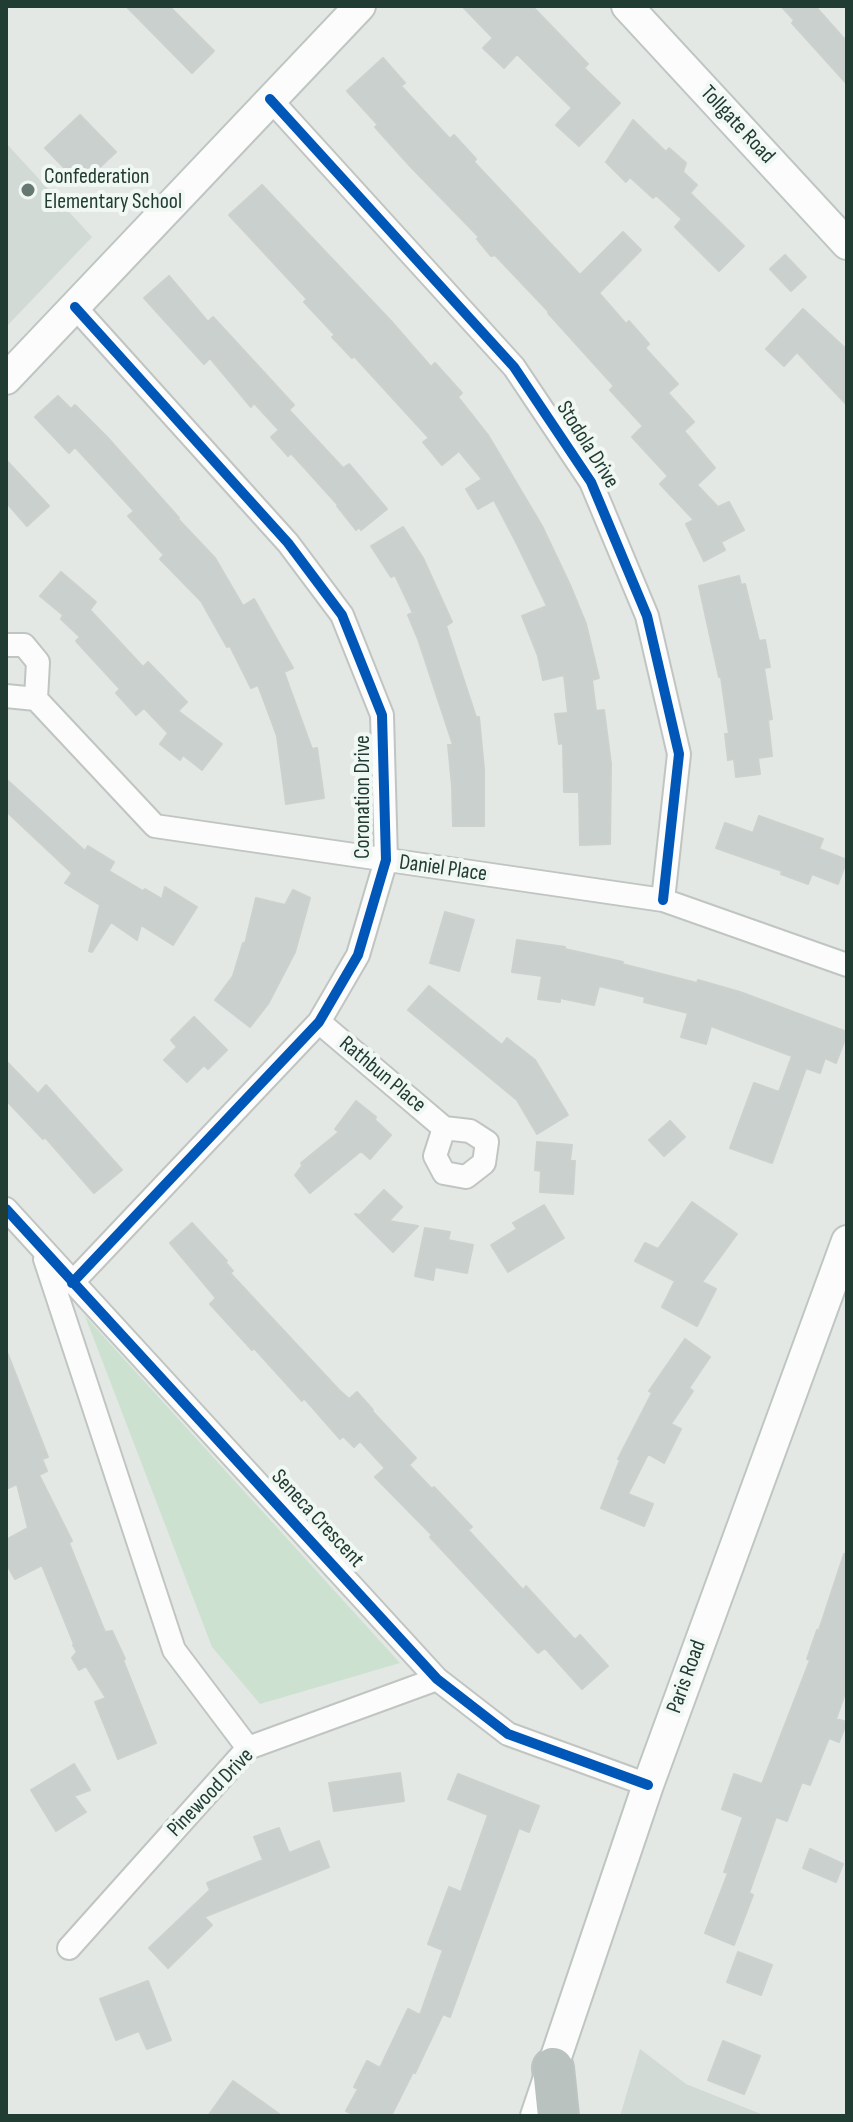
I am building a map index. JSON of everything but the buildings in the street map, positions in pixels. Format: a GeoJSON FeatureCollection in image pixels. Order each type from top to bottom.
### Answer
{"type":"FeatureCollection","features":[{"type":"Feature","properties":{"kind":"highway"},"geometry":{"type":"LineString","coordinates":[[553,2068],[558,2116]]}},
{"type":"Feature","properties":{"kind":"main road"},"geometry":{"type":"LineString","coordinates":[[6,379],[360,6]]}},
{"type":"Feature","properties":{"kind":"main road","name":"Tollgate Road"},"geometry":{"type":"LineString","coordinates":[[627,6],[847,244]]}},
{"type":"Feature","properties":{"kind":"main road","name":"Paris Road"},"geometry":{"type":"LineString","coordinates":[[536,2116],[648,1785],[847,1241]]}},
{"type":"Feature","properties":{"kind":"street","name":"Stodola Drive"},"geometry":{"type":"LineString","coordinates":[[270,99],[514,367],[591,482],[647,616],[679,754],[663,900]]}},
{"type":"Feature","properties":{"kind":"street","name":"Coronation Drive"},"geometry":{"type":"LineString","coordinates":[[72,1283],[319,1022],[358,955],[386,860],[382,715],[342,615],[288,543],[75,307]]}},
{"type":"Feature","properties":{"kind":"street"},"geometry":{"type":"LineString","coordinates":[[6,645],[24,645],[38,662],[36,699],[6,696]]}},
{"type":"Feature","properties":{"kind":"street","name":"Daniel Place"},"geometry":{"type":"LineString","coordinates":[[36,699],[155,826],[663,900],[847,965]]}},
{"type":"Feature","properties":{"kind":"street","name":"Rathbun Place"},"geometry":{"type":"LineString","coordinates":[[319,1022],[444,1128]]}},
{"type":"Feature","properties":{"kind":"street","name":"Seneca Crescent"},"geometry":{"type":"LineString","coordinates":[[6,1209],[437,1679],[508,1734],[648,1785]]}},
{"type":"Feature","properties":{"kind":"street","name":"Seneca Crescent"},"geometry":{"type":"LineString","coordinates":[[43,1250],[174,1650],[248,1748]]}},
{"type":"Feature","properties":{"kind":"street","name":"Pinewood Drive"},"geometry":{"type":"LineString","coordinates":[[69,1948],[248,1748],[437,1679]]}},
{"type":"Feature","properties":{"kind":"shaded area","name":"Confederation Elementary School"},"geometry":{"type":"Polygon","coordinates":[[[6,143],[92,237],[6,327],[6,143]]]}},
{"type":"Feature","properties":{"kind":"shaded area"},"geometry":{"type":"Polygon","coordinates":[[[640,2049],[686,2084],[766,2116],[620,2116],[640,2049]]]}},
{"type":"Feature","properties":{"kind":"green space"},"geometry":{"type":"Polygon","coordinates":[[[85,1316],[400,1663],[260,1704],[212,1647],[85,1316]]]}},
{"type":"Feature","properties":{"kind":"cycle path"},"geometry":{"type":"LineString","coordinates":[[270,99],[514,367],[591,482],[647,616],[679,754],[663,900]]}},
{"type":"Feature","properties":{"kind":"cycle path"},"geometry":{"type":"LineString","coordinates":[[72,1283],[319,1022],[358,955],[386,860],[382,715],[342,615],[288,543],[75,307]]}},
{"type":"Feature","properties":{"kind":"cycle path"},"geometry":{"type":"LineString","coordinates":[[6,1209],[437,1679],[508,1734],[648,1785]]}},
{"type":"Feature","properties":{"kind":"place","name":"Confederation Elementary School"},"geometry":{"type":"Point","coordinates":[28,190]}}]}
